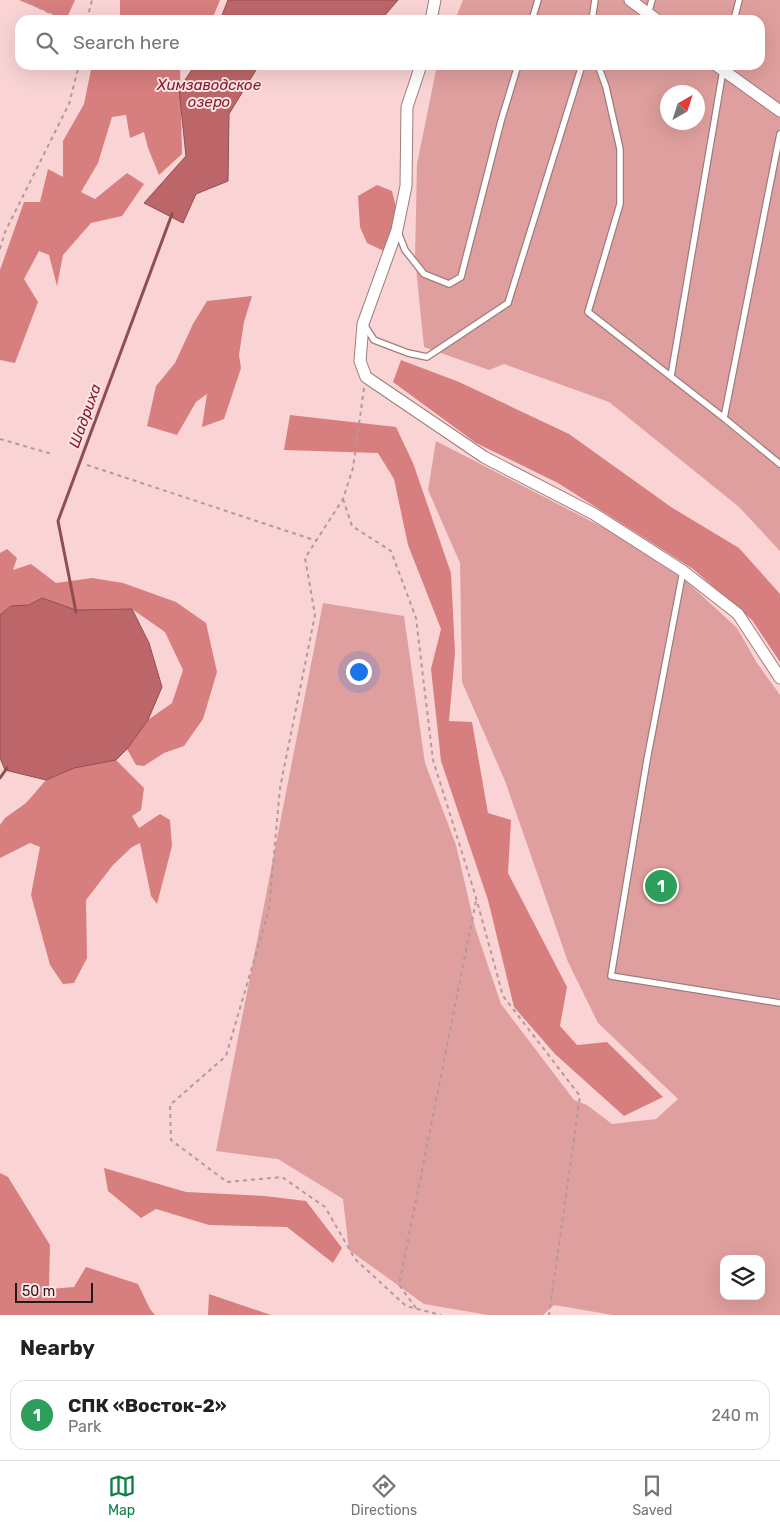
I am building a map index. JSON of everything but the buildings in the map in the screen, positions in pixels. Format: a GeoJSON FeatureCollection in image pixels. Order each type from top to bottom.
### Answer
{"type":"FeatureCollection","features":[{"type":"Feature","properties":{"kind":"street"},"geometry":{"type":"LineString","coordinates":[[433,15],[435,0]]}},
{"type":"Feature","properties":{"kind":"street"},"geometry":{"type":"LineString","coordinates":[[630,0],[649,15]]}},
{"type":"Feature","properties":{"kind":"street"},"geometry":{"type":"LineString","coordinates":[[419,70],[407,108],[406,186],[397,230],[363,324],[360,361],[366,377],[484,457],[594,514],[683,570],[738,614],[780,678]]}},
{"type":"Feature","properties":{"kind":"street"},"geometry":{"type":"LineString","coordinates":[[725,70],[780,111]]}},
{"type":"Feature","properties":{"kind":"lane"},"geometry":{"type":"LineString","coordinates":[[534,15],[538,0]]}},
{"type":"Feature","properties":{"kind":"lane"},"geometry":{"type":"LineString","coordinates":[[592,15],[594,0]]}},
{"type":"Feature","properties":{"kind":"lane"},"geometry":{"type":"LineString","coordinates":[[652,0],[652,15]]}},
{"type":"Feature","properties":{"kind":"lane"},"geometry":{"type":"LineString","coordinates":[[735,15],[739,0]]}},
{"type":"Feature","properties":{"kind":"lane"},"geometry":{"type":"LineString","coordinates":[[397,230],[405,250],[424,274],[449,284],[461,277],[517,70]]}},
{"type":"Feature","properties":{"kind":"lane"},"geometry":{"type":"LineString","coordinates":[[363,324],[374,340],[408,353],[427,357],[508,303],[580,70]]}},
{"type":"Feature","properties":{"kind":"lane"},"geometry":{"type":"LineString","coordinates":[[600,70],[606,87],[620,149],[620,204],[588,312],[780,464]]}},
{"type":"Feature","properties":{"kind":"lane"},"geometry":{"type":"LineString","coordinates":[[671,376],[721,70]]}},
{"type":"Feature","properties":{"kind":"lane"},"geometry":{"type":"LineString","coordinates":[[724,418],[780,134]]}},
{"type":"Feature","properties":{"kind":"lane"},"geometry":{"type":"LineString","coordinates":[[683,570],[611,976],[780,1003]]}},
{"type":"Feature","properties":{"kind":"path"},"geometry":{"type":"LineString","coordinates":[[24,0],[52,15]]}},
{"type":"Feature","properties":{"kind":"path"},"geometry":{"type":"LineString","coordinates":[[88,15],[92,0]]}},
{"type":"Feature","properties":{"kind":"path"},"geometry":{"type":"LineString","coordinates":[[0,249],[6,232],[69,104],[79,70]]}},
{"type":"Feature","properties":{"kind":"path"},"geometry":{"type":"LineString","coordinates":[[366,377],[353,468],[343,499],[305,558],[316,615],[280,788],[269,909],[226,1056],[170,1106],[171,1140],[227,1182],[282,1177],[325,1207],[354,1260],[406,1306],[441,1315]]}},
{"type":"Feature","properties":{"kind":"path"},"geometry":{"type":"LineString","coordinates":[[0,439],[52,454]]}},
{"type":"Feature","properties":{"kind":"path"},"geometry":{"type":"LineString","coordinates":[[87,465],[317,541]]}},
{"type":"Feature","properties":{"kind":"path"},"geometry":{"type":"LineString","coordinates":[[343,499],[352,526],[391,551],[416,618],[433,760],[476,899],[503,996],[580,1096],[549,1315]]}},
{"type":"Feature","properties":{"kind":"path"},"geometry":{"type":"LineString","coordinates":[[416,1308],[399,1285],[476,899]]}},
{"type":"Feature","properties":{"kind":"shaded area"},"geometry":{"type":"Polygon","coordinates":[[[19,0],[75,0],[68,15],[54,15],[19,0]]]}},
{"type":"Feature","properties":{"kind":"shaded area"},"geometry":{"type":"Polygon","coordinates":[[[120,0],[220,0],[214,15],[120,15],[120,0]]]}},
{"type":"Feature","properties":{"kind":"shaded area"},"geometry":{"type":"Polygon","coordinates":[[[463,0],[780,0],[780,551],[739,507],[609,402],[504,364],[489,370],[424,347],[415,258],[417,164],[436,70],[765,70],[765,15],[457,15],[463,0]]]}},
{"type":"Feature","properties":{"kind":"shaded area"},"geometry":{"type":"Polygon","coordinates":[[[91,70],[180,70],[182,154],[159,175],[144,132],[130,138],[126,115],[112,117],[98,163],[81,192],[95,199],[127,173],[144,184],[122,216],[91,223],[63,255],[57,286],[49,255],[39,251],[24,279],[38,302],[15,363],[0,360],[0,270],[24,202],[40,202],[48,169],[63,177],[63,141],[84,104],[91,70]]]}},
{"type":"Feature","properties":{"kind":"shaded area"},"geometry":{"type":"Polygon","coordinates":[[[377,185],[392,191],[397,211],[386,252],[367,243],[360,227],[358,196],[377,185]]]}},
{"type":"Feature","properties":{"kind":"shaded area"},"geometry":{"type":"Polygon","coordinates":[[[252,296],[244,322],[239,355],[241,368],[224,419],[202,427],[207,394],[196,402],[177,435],[147,426],[156,386],[175,363],[193,324],[207,301],[252,296]]]}},
{"type":"Feature","properties":{"kind":"shaded area"},"geometry":{"type":"Polygon","coordinates":[[[401,360],[459,382],[569,434],[671,507],[739,548],[780,594],[780,662],[752,620],[693,569],[558,483],[476,443],[393,382],[401,360]]]}},
{"type":"Feature","properties":{"kind":"shaded area"},"geometry":{"type":"Polygon","coordinates":[[[290,415],[396,427],[413,463],[451,573],[455,653],[449,721],[472,722],[488,813],[511,820],[508,873],[567,987],[560,1026],[577,1045],[607,1042],[663,1097],[624,1116],[555,1054],[514,1007],[488,900],[441,761],[431,669],[441,629],[408,545],[394,479],[378,453],[284,450],[290,415]]]}},
{"type":"Feature","properties":{"kind":"shaded area"},"geometry":{"type":"Polygon","coordinates":[[[436,441],[614,533],[686,581],[737,628],[757,663],[780,695],[780,1315],[613,1315],[554,1305],[543,1315],[488,1315],[424,1304],[349,1250],[343,1199],[278,1159],[216,1151],[323,603],[404,616],[425,763],[456,845],[475,927],[501,1004],[574,1100],[587,1105],[612,1124],[656,1119],[678,1099],[598,1023],[568,962],[505,781],[462,682],[460,563],[428,490],[436,441]]]}},
{"type":"Feature","properties":{"kind":"shaded area"},"geometry":{"type":"Polygon","coordinates":[[[7,549],[17,558],[13,570],[31,564],[56,583],[92,578],[123,583],[176,602],[206,623],[217,672],[203,719],[184,746],[164,753],[144,766],[136,765],[127,749],[148,720],[172,703],[183,670],[165,632],[132,609],[76,610],[42,598],[29,605],[11,606],[0,615],[0,553],[7,549]]]}},
{"type":"Feature","properties":{"kind":"shaded area"},"geometry":{"type":"Polygon","coordinates":[[[116,760],[144,788],[141,810],[132,816],[139,828],[160,814],[170,820],[172,846],[157,904],[151,896],[140,843],[132,847],[113,865],[86,900],[87,958],[74,983],[63,984],[50,965],[31,895],[40,847],[30,843],[0,858],[0,825],[5,818],[26,803],[46,780],[74,768],[116,760]]]}},
{"type":"Feature","properties":{"kind":"shaded area"},"geometry":{"type":"Polygon","coordinates":[[[104,1168],[186,1192],[265,1196],[306,1201],[342,1248],[333,1263],[287,1227],[209,1225],[156,1209],[141,1218],[108,1191],[104,1168]]]}},
{"type":"Feature","properties":{"kind":"shaded area"},"geometry":{"type":"Polygon","coordinates":[[[0,1173],[8,1177],[50,1245],[49,1289],[74,1287],[86,1267],[138,1284],[155,1315],[0,1315],[0,1173]]]}},
{"type":"Feature","properties":{"kind":"shaded area"},"geometry":{"type":"Polygon","coordinates":[[[209,1294],[271,1315],[208,1315],[209,1294]]]}},
{"type":"Feature","properties":{"kind":"water"},"geometry":{"type":"Polygon","coordinates":[[[228,0],[398,0],[385,15],[222,15],[228,0]]]}},
{"type":"Feature","properties":{"kind":"water","name":"Химзаводское озеро"},"geometry":{"type":"Polygon","coordinates":[[[192,70],[256,70],[229,114],[228,181],[196,194],[183,223],[144,203],[186,156],[179,89],[192,70]]]}},
{"type":"Feature","properties":{"kind":"water"},"geometry":{"type":"Polygon","coordinates":[[[42,598],[76,610],[132,609],[149,643],[162,687],[148,720],[127,749],[116,760],[74,768],[46,780],[5,770],[0,758],[0,615],[11,606],[29,605],[42,598]]]}},
{"type":"Feature","properties":{"kind":"waterway","name":"Шадриха"},"geometry":{"type":"LineString","coordinates":[[76,612],[58,521],[172,214]]}},
{"type":"Feature","properties":{"kind":"waterway","name":"Шадриха"},"geometry":{"type":"LineString","coordinates":[[0,778],[7,768]]}},
{"type":"Feature","properties":{"kind":"place","name":"СПК «Восток-2»"},"geometry":{"type":"Point","coordinates":[661,886]}}]}
